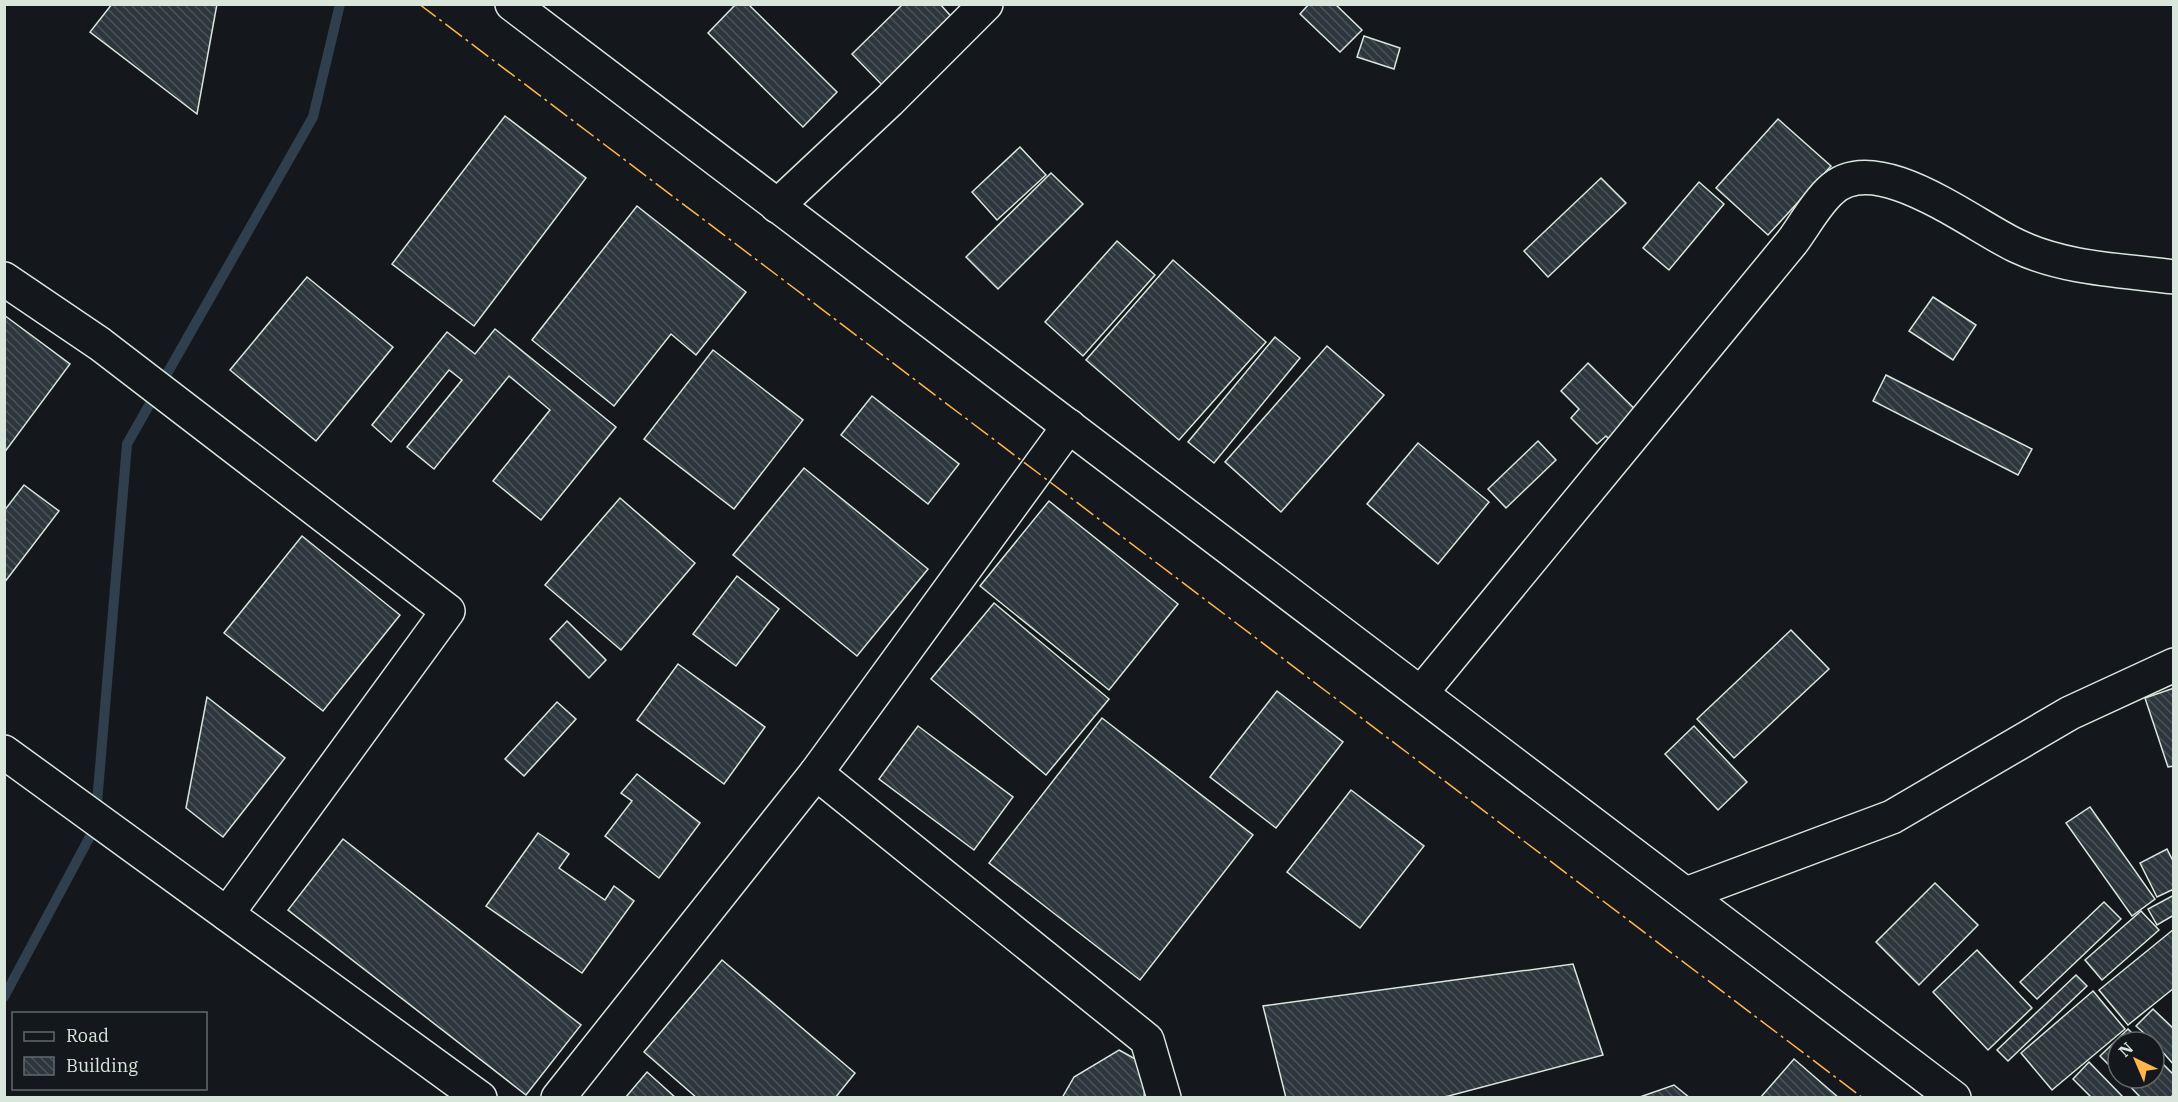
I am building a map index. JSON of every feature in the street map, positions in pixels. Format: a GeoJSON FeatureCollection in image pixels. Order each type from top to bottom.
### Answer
{"type":"FeatureCollection","features":[{"type":"Feature","properties":{"kind":"street"},"geometry":{"type":"LineString","coordinates":[[512,4],[1954,1098]]}},
{"type":"Feature","properties":{"kind":"street"},"geometry":{"type":"LineString","coordinates":[[777,206],[890,101],[986,4]]}},
{"type":"Feature","properties":{"kind":"street"},"geometry":{"type":"LineString","coordinates":[[1421,693],[1792,243],[1831,190],[1848,181],[1880,178],[1909,186],[2017,246],[2065,263],[2174,277]]}},
{"type":"Feature","properties":{"kind":"street"},"geometry":{"type":"LineString","coordinates":[[4,279],[99,344],[448,611],[226,914]]}},
{"type":"Feature","properties":{"kind":"street"},"geometry":{"type":"LineString","coordinates":[[558,1098],[816,773],[1068,426]]}},
{"type":"Feature","properties":{"kind":"street"},"geometry":{"type":"LineString","coordinates":[[1686,894],[1892,817],[2070,714],[2174,665]]}},
{"type":"Feature","properties":{"kind":"street"},"geometry":{"type":"LineString","coordinates":[[12,757],[480,1098]]}},
{"type":"Feature","properties":{"kind":"street"},"geometry":{"type":"LineString","coordinates":[[816,773],[1148,1040],[1164,1098]]}},
{"type":"Feature","properties":{"kind":"building"},"geometry":{"type":"Polygon","coordinates":[[[112,4],[217,4],[197,114],[90,32],[112,4]]]}},
{"type":"Feature","properties":{"kind":"building"},"geometry":{"type":"Polygon","coordinates":[[[736,4],[748,4],[837,92],[803,127],[708,33],[736,4]]]}},
{"type":"Feature","properties":{"kind":"building"},"geometry":{"type":"Polygon","coordinates":[[[903,4],[940,4],[957,23],[887,90],[852,54],[903,4]]]}},
{"type":"Feature","properties":{"kind":"building"},"geometry":{"type":"Polygon","coordinates":[[[1309,4],[1335,4],[1362,30],[1340,52],[1300,14],[1309,4]]]}},
{"type":"Feature","properties":{"kind":"building"},"geometry":{"type":"Polygon","coordinates":[[[1364,36],[1400,48],[1394,69],[1357,57],[1364,36]]]}},
{"type":"Feature","properties":{"kind":"building"},"geometry":{"type":"Polygon","coordinates":[[[505,116],[586,178],[474,326],[392,264],[505,116]]]}},
{"type":"Feature","properties":{"kind":"building"},"geometry":{"type":"Polygon","coordinates":[[[1778,119],[1831,166],[1768,235],[1716,188],[1778,119]]]}},
{"type":"Feature","properties":{"kind":"building"},"geometry":{"type":"Polygon","coordinates":[[[1020,147],[1046,175],[997,220],[972,192],[1020,147]]]}},
{"type":"Feature","properties":{"kind":"building"},"geometry":{"type":"Polygon","coordinates":[[[1051,173],[1083,204],[998,289],[966,257],[1051,173]]]}},
{"type":"Feature","properties":{"kind":"building"},"geometry":{"type":"Polygon","coordinates":[[[1601,178],[1626,203],[1548,277],[1524,251],[1601,178]]]}},
{"type":"Feature","properties":{"kind":"building"},"geometry":{"type":"Polygon","coordinates":[[[1699,182],[1724,204],[1669,270],[1643,248],[1699,182]]]}},
{"type":"Feature","properties":{"kind":"building"},"geometry":{"type":"Polygon","coordinates":[[[637,206],[746,292],[696,355],[671,334],[614,406],[532,340],[637,206]]]}},
{"type":"Feature","properties":{"kind":"building"},"geometry":{"type":"Polygon","coordinates":[[[1117,241],[1155,275],[1083,356],[1045,322],[1117,241]]]}},
{"type":"Feature","properties":{"kind":"building"},"geometry":{"type":"Polygon","coordinates":[[[1173,260],[1266,342],[1179,440],[1086,360],[1173,260]]]}},
{"type":"Feature","properties":{"kind":"building"},"geometry":{"type":"Polygon","coordinates":[[[307,277],[393,347],[316,441],[230,370],[307,277]]]}},
{"type":"Feature","properties":{"kind":"building"},"geometry":{"type":"Polygon","coordinates":[[[1933,297],[1976,325],[1953,360],[1909,331],[1933,297]]]}},
{"type":"Feature","properties":{"kind":"building"},"geometry":{"type":"Polygon","coordinates":[[[4,315],[70,364],[4,453],[4,315]]]}},
{"type":"Feature","properties":{"kind":"building"},"geometry":{"type":"Polygon","coordinates":[[[495,329],[616,427],[541,520],[493,481],[550,410],[509,376],[434,469],[407,447],[462,380],[449,370],[391,442],[372,425],[447,332],[475,354],[495,329]]]}},
{"type":"Feature","properties":{"kind":"building"},"geometry":{"type":"Polygon","coordinates":[[[1275,337],[1300,358],[1214,463],[1188,442],[1275,337]]]}},
{"type":"Feature","properties":{"kind":"building"},"geometry":{"type":"Polygon","coordinates":[[[1327,346],[1384,395],[1281,512],[1225,462],[1327,346]]]}},
{"type":"Feature","properties":{"kind":"building"},"geometry":{"type":"Polygon","coordinates":[[[713,350],[803,420],[734,509],[644,439],[713,350]]]}},
{"type":"Feature","properties":{"kind":"building"},"geometry":{"type":"Polygon","coordinates":[[[1588,363],[1645,419],[1617,447],[1606,436],[1597,444],[1571,418],[1579,409],[1561,391],[1588,363]]]}},
{"type":"Feature","properties":{"kind":"building"},"geometry":{"type":"Polygon","coordinates":[[[1886,375],[2032,449],[2018,475],[1873,401],[1886,375]]]}},
{"type":"Feature","properties":{"kind":"building"},"geometry":{"type":"Polygon","coordinates":[[[872,396],[959,464],[928,504],[841,435],[872,396]]]}},
{"type":"Feature","properties":{"kind":"building"},"geometry":{"type":"Polygon","coordinates":[[[1538,441],[1556,460],[1506,508],[1488,489],[1538,441]]]}},
{"type":"Feature","properties":{"kind":"building"},"geometry":{"type":"Polygon","coordinates":[[[1418,443],[1489,502],[1438,564],[1367,504],[1418,443]]]}},
{"type":"Feature","properties":{"kind":"building"},"geometry":{"type":"Polygon","coordinates":[[[804,468],[928,569],[857,656],[733,555],[804,468]]]}},
{"type":"Feature","properties":{"kind":"building"},"geometry":{"type":"Polygon","coordinates":[[[24,485],[59,511],[4,583],[4,511],[24,485]]]}},
{"type":"Feature","properties":{"kind":"building"},"geometry":{"type":"Polygon","coordinates":[[[620,498],[695,563],[621,650],[545,585],[620,498]]]}},
{"type":"Feature","properties":{"kind":"building"},"geometry":{"type":"Polygon","coordinates":[[[1049,501],[1178,604],[1109,690],[980,586],[1049,501]]]}},
{"type":"Feature","properties":{"kind":"building"},"geometry":{"type":"Polygon","coordinates":[[[302,536],[400,615],[323,711],[224,633],[302,536]]]}},
{"type":"Feature","properties":{"kind":"building"},"geometry":{"type":"Polygon","coordinates":[[[737,576],[779,609],[736,666],[693,634],[737,576]]]}},
{"type":"Feature","properties":{"kind":"building"},"geometry":{"type":"Polygon","coordinates":[[[994,603],[1109,699],[1046,775],[931,679],[994,603]]]}},
{"type":"Feature","properties":{"kind":"building"},"geometry":{"type":"Polygon","coordinates":[[[567,621],[606,660],[589,678],[550,639],[567,621]]]}},
{"type":"Feature","properties":{"kind":"building"},"geometry":{"type":"Polygon","coordinates":[[[1791,630],[1829,669],[1734,758],[1697,719],[1791,630]]]}},
{"type":"Feature","properties":{"kind":"building"},"geometry":{"type":"Polygon","coordinates":[[[678,664],[765,727],[724,784],[637,720],[678,664]]]}},
{"type":"Feature","properties":{"kind":"building"},"geometry":{"type":"Polygon","coordinates":[[[2174,688],[2174,766],[2168,767],[2145,698],[2174,688]]]}},
{"type":"Feature","properties":{"kind":"building"},"geometry":{"type":"Polygon","coordinates":[[[1277,691],[1343,742],[1276,828],[1210,777],[1277,691]]]}},
{"type":"Feature","properties":{"kind":"building"},"geometry":{"type":"Polygon","coordinates":[[[207,697],[285,758],[223,837],[186,808],[207,697]]]}},
{"type":"Feature","properties":{"kind":"building"},"geometry":{"type":"Polygon","coordinates":[[[557,702],[576,719],[524,776],[505,759],[557,702]]]}},
{"type":"Feature","properties":{"kind":"building"},"geometry":{"type":"Polygon","coordinates":[[[1102,718],[1253,835],[1140,980],[989,863],[1102,718]]]}},
{"type":"Feature","properties":{"kind":"building"},"geometry":{"type":"Polygon","coordinates":[[[918,726],[1013,797],[974,850],[879,779],[918,726]]]}},
{"type":"Feature","properties":{"kind":"building"},"geometry":{"type":"Polygon","coordinates":[[[1694,726],[1747,782],[1718,810],[1665,754],[1694,726]]]}},
{"type":"Feature","properties":{"kind":"building"},"geometry":{"type":"Polygon","coordinates":[[[637,774],[700,823],[659,878],[605,836],[632,801],[621,793],[637,774]]]}},
{"type":"Feature","properties":{"kind":"building"},"geometry":{"type":"Polygon","coordinates":[[[1351,790],[1424,846],[1360,928],[1287,872],[1351,790]]]}},
{"type":"Feature","properties":{"kind":"building"},"geometry":{"type":"Polygon","coordinates":[[[2090,807],[2155,899],[2132,916],[2066,823],[2090,807]]]}},
{"type":"Feature","properties":{"kind":"building"},"geometry":{"type":"Polygon","coordinates":[[[538,833],[569,854],[559,868],[605,900],[614,886],[634,901],[582,973],[486,906],[538,833]]]}},
{"type":"Feature","properties":{"kind":"building"},"geometry":{"type":"Polygon","coordinates":[[[343,839],[581,1025],[526,1095],[288,910],[343,839]]]}},
{"type":"Feature","properties":{"kind":"building"},"geometry":{"type":"Polygon","coordinates":[[[2167,849],[2174,863],[2174,889],[2157,897],[2140,863],[2167,849]]]}},
{"type":"Feature","properties":{"kind":"building"},"geometry":{"type":"Polygon","coordinates":[[[1935,883],[1978,925],[1919,985],[1876,942],[1935,883]]]}},
{"type":"Feature","properties":{"kind":"building"},"geometry":{"type":"Polygon","coordinates":[[[2174,895],[2174,915],[2157,925],[2148,909],[2174,895]]]}},
{"type":"Feature","properties":{"kind":"building"},"geometry":{"type":"Polygon","coordinates":[[[2104,902],[2121,919],[2037,999],[2020,982],[2104,902]]]}},
{"type":"Feature","properties":{"kind":"building"},"geometry":{"type":"Polygon","coordinates":[[[2141,911],[2159,930],[2102,980],[2085,960],[2141,911]]]}},
{"type":"Feature","properties":{"kind":"building"},"geometry":{"type":"Polygon","coordinates":[[[2174,929],[2174,988],[2128,1025],[2099,990],[2174,929]]]}},
{"type":"Feature","properties":{"kind":"building"},"geometry":{"type":"Polygon","coordinates":[[[1977,950],[2032,1008],[1988,1050],[1933,992],[1977,950]]]}},
{"type":"Feature","properties":{"kind":"building"},"geometry":{"type":"Polygon","coordinates":[[[722,960],[855,1073],[835,1098],[697,1098],[644,1052],[722,960]]]}},
{"type":"Feature","properties":{"kind":"building"},"geometry":{"type":"Polygon","coordinates":[[[1573,964],[1603,1055],[1441,1098],[1286,1098],[1263,1006],[1573,964]]]}},
{"type":"Feature","properties":{"kind":"building"},"geometry":{"type":"Polygon","coordinates":[[[2076,975],[2087,986],[2008,1061],[1997,1050],[2076,975]]]}},
{"type":"Feature","properties":{"kind":"building"},"geometry":{"type":"Polygon","coordinates":[[[2093,991],[2125,1029],[2106,1030],[2106,1045],[2052,1090],[2021,1053],[2093,991]]]}},
{"type":"Feature","properties":{"kind":"building"},"geometry":{"type":"Polygon","coordinates":[[[2153,1009],[2174,1029],[2174,1065],[2166,1056],[2166,1030],[2140,1030],[2136,1026],[2153,1009]]]}},
{"type":"Feature","properties":{"kind":"building"},"geometry":{"type":"Polygon","coordinates":[[[1119,1050],[1146,1065],[1144,1098],[1062,1098],[1074,1077],[1119,1050]]]}},
{"type":"Feature","properties":{"kind":"building"},"geometry":{"type":"Polygon","coordinates":[[[2106,1050],[2106,1062],[2100,1056],[2106,1050]]]}},
{"type":"Feature","properties":{"kind":"building"},"geometry":{"type":"Polygon","coordinates":[[[1794,1059],[1839,1098],[1760,1098],[1794,1059]]]}},
{"type":"Feature","properties":{"kind":"building"},"geometry":{"type":"Polygon","coordinates":[[[2089,1062],[2106,1079],[2106,1090],[2116,1090],[2124,1098],[2092,1098],[2073,1079],[2089,1062]]]}},
{"type":"Feature","properties":{"kind":"building"},"geometry":{"type":"Polygon","coordinates":[[[2166,1067],[2174,1075],[2174,1094],[2170,1098],[2141,1098],[2133,1090],[2166,1090],[2166,1067]]]}},
{"type":"Feature","properties":{"kind":"building"},"geometry":{"type":"Polygon","coordinates":[[[647,1072],[676,1098],[625,1098],[647,1072]]]}},
{"type":"Feature","properties":{"kind":"building"},"geometry":{"type":"Polygon","coordinates":[[[1674,1085],[1690,1098],[1637,1098],[1674,1085]]]}},
{"type":"Feature","properties":{"kind":"waterway"},"geometry":{"type":"LineString","coordinates":[[4,997],[95,827],[127,444],[313,117],[340,4]]}},
{"type":"Feature","properties":{"kind":"power"},"geometry":{"type":"LineString","coordinates":[[419,4],[1863,1098]]}}]}
